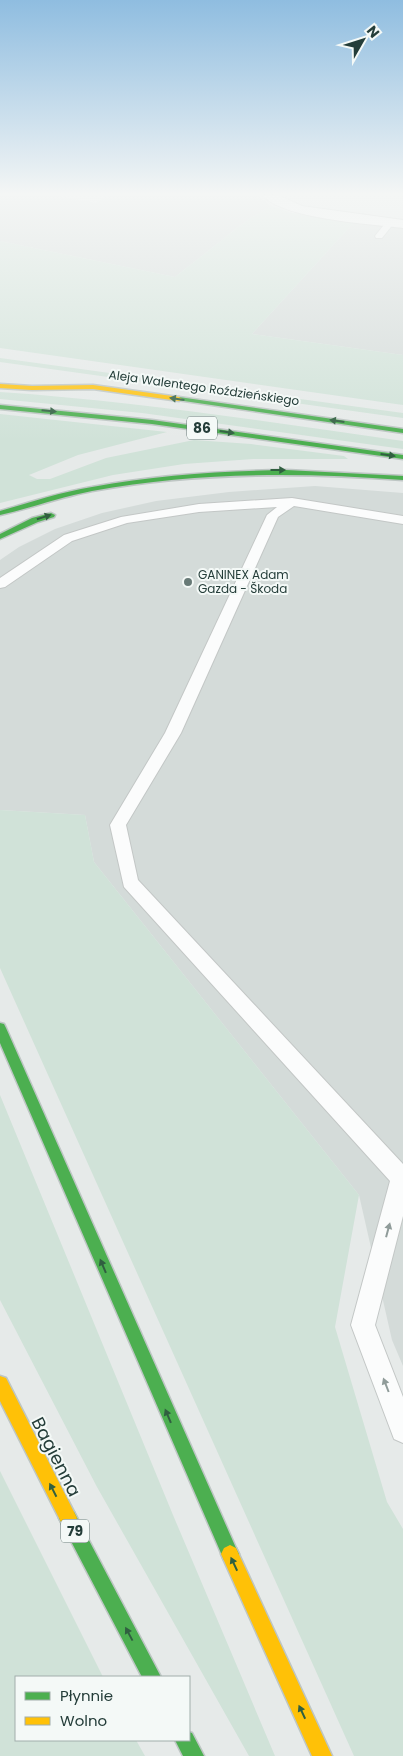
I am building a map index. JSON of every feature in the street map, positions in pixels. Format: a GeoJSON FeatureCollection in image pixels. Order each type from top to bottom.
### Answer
{"type":"FeatureCollection","features":[{"type":"Feature","properties":{"kind":"main road"},"geometry":{"type":"LineString","coordinates":[[40,377],[93,387]]}},
{"type":"Feature","properties":{"kind":"main road","name":"Aleja Walentego Roździeńskiego"},"geometry":{"type":"LineString","coordinates":[[0,386],[32,388],[93,387],[403,431]]}},
{"type":"Feature","properties":{"kind":"main road","name":"86"},"geometry":{"type":"LineString","coordinates":[[0,407],[79,413],[189,426],[403,457]]}},
{"type":"Feature","properties":{"kind":"main road"},"geometry":{"type":"LineString","coordinates":[[0,514],[104,487],[216,473],[277,470],[336,472],[403,478]]}},
{"type":"Feature","properties":{"kind":"main road"},"geometry":{"type":"LineString","coordinates":[[101,499],[160,480]]}},
{"type":"Feature","properties":{"kind":"main road"},"geometry":{"type":"LineString","coordinates":[[0,537],[35,520],[60,512]]}},
{"type":"Feature","properties":{"kind":"main road"},"geometry":{"type":"LineString","coordinates":[[0,1028],[192,1472],[322,1756]]}},
{"type":"Feature","properties":{"kind":"main road","name":"Bagienna"},"geometry":{"type":"LineString","coordinates":[[0,1384],[151,1676]]}},
{"type":"Feature","properties":{"kind":"main road"},"geometry":{"type":"LineString","coordinates":[[186,1741],[194,1756]]}},
{"type":"Feature","properties":{"kind":"lane"},"geometry":{"type":"LineString","coordinates":[[0,584],[68,538],[125,520],[199,508],[292,502],[403,520]]}},
{"type":"Feature","properties":{"kind":"lane"},"geometry":{"type":"LineString","coordinates":[[292,502],[273,515],[173,733],[118,824],[130,882],[403,1183],[363,1325],[403,1430]]}},
{"type":"Feature","properties":{"kind":"shaded area"},"geometry":{"type":"Polygon","coordinates":[[[304,277],[403,277],[403,355],[252,334],[304,277]]]}},
{"type":"Feature","properties":{"kind":"shaded area"},"geometry":{"type":"Polygon","coordinates":[[[315,486],[403,493],[403,1366],[392,1340],[359,1195],[94,862],[85,815],[0,810],[0,560],[19,547],[55,529],[102,513],[156,501],[229,492],[315,486]]]}},
{"type":"Feature","properties":{"kind":"green space"},"geometry":{"type":"Polygon","coordinates":[[[0,277],[304,277],[252,334],[403,355],[403,405],[0,348],[0,277]]]}},
{"type":"Feature","properties":{"kind":"green space"},"geometry":{"type":"Polygon","coordinates":[[[0,358],[403,413],[403,418],[0,362],[0,358]]]}},
{"type":"Feature","properties":{"kind":"green space"},"geometry":{"type":"Polygon","coordinates":[[[0,392],[152,406],[403,441],[403,449],[142,413],[0,399],[0,392]]]}},
{"type":"Feature","properties":{"kind":"green space"},"geometry":{"type":"Polygon","coordinates":[[[0,414],[167,432],[78,455],[29,475],[37,479],[50,479],[106,458],[194,440],[251,444],[344,456],[348,459],[253,459],[184,464],[113,475],[0,503],[0,414]]]}},
{"type":"Feature","properties":{"kind":"green space"},"geometry":{"type":"Polygon","coordinates":[[[0,810],[85,815],[94,862],[359,1195],[335,1327],[387,1502],[403,1529],[403,1756],[354,1756],[0,968],[0,810]]]}},
{"type":"Feature","properties":{"kind":"green space"},"geometry":{"type":"Polygon","coordinates":[[[0,1095],[173,1515],[275,1756],[249,1756],[97,1487],[0,1300],[0,1095]]]}},
{"type":"Feature","properties":{"kind":"green space"},"geometry":{"type":"Polygon","coordinates":[[[0,1471],[102,1676],[15,1676],[15,1741],[137,1741],[145,1756],[0,1756],[0,1471]]]}},
{"type":"Feature","properties":{"kind":"traffic: fast"},"geometry":{"type":"LineString","coordinates":[[179,399],[403,431]]}},
{"type":"Feature","properties":{"kind":"traffic: fast"},"geometry":{"type":"LineString","coordinates":[[0,407],[152,422],[403,457]]}},
{"type":"Feature","properties":{"kind":"traffic: fast"},"geometry":{"type":"LineString","coordinates":[[0,513],[92,489],[131,482],[208,474],[286,472],[403,478]]}},
{"type":"Feature","properties":{"kind":"traffic: fast"},"geometry":{"type":"LineString","coordinates":[[0,537],[35,520],[51,515]]}},
{"type":"Feature","properties":{"kind":"traffic: fast"},"geometry":{"type":"LineString","coordinates":[[0,1028],[230,1554]]}},
{"type":"Feature","properties":{"kind":"traffic: fast"},"geometry":{"type":"LineString","coordinates":[[68,1518],[151,1676]]}},
{"type":"Feature","properties":{"kind":"traffic: fast"},"geometry":{"type":"LineString","coordinates":[[186,1741],[194,1756]]}},
{"type":"Feature","properties":{"kind":"traffic: slow"},"geometry":{"type":"LineString","coordinates":[[0,386],[32,388],[93,387],[179,399]]}},
{"type":"Feature","properties":{"kind":"traffic: slow"},"geometry":{"type":"LineString","coordinates":[[0,1384],[68,1518]]}},
{"type":"Feature","properties":{"kind":"traffic: slow"},"geometry":{"type":"LineString","coordinates":[[230,1554],[322,1756]]}},
{"type":"Feature","properties":{"kind":"place","name":"GANINEX Adam Gazda - Škoda"},"geometry":{"type":"Point","coordinates":[188,582]}}]}
